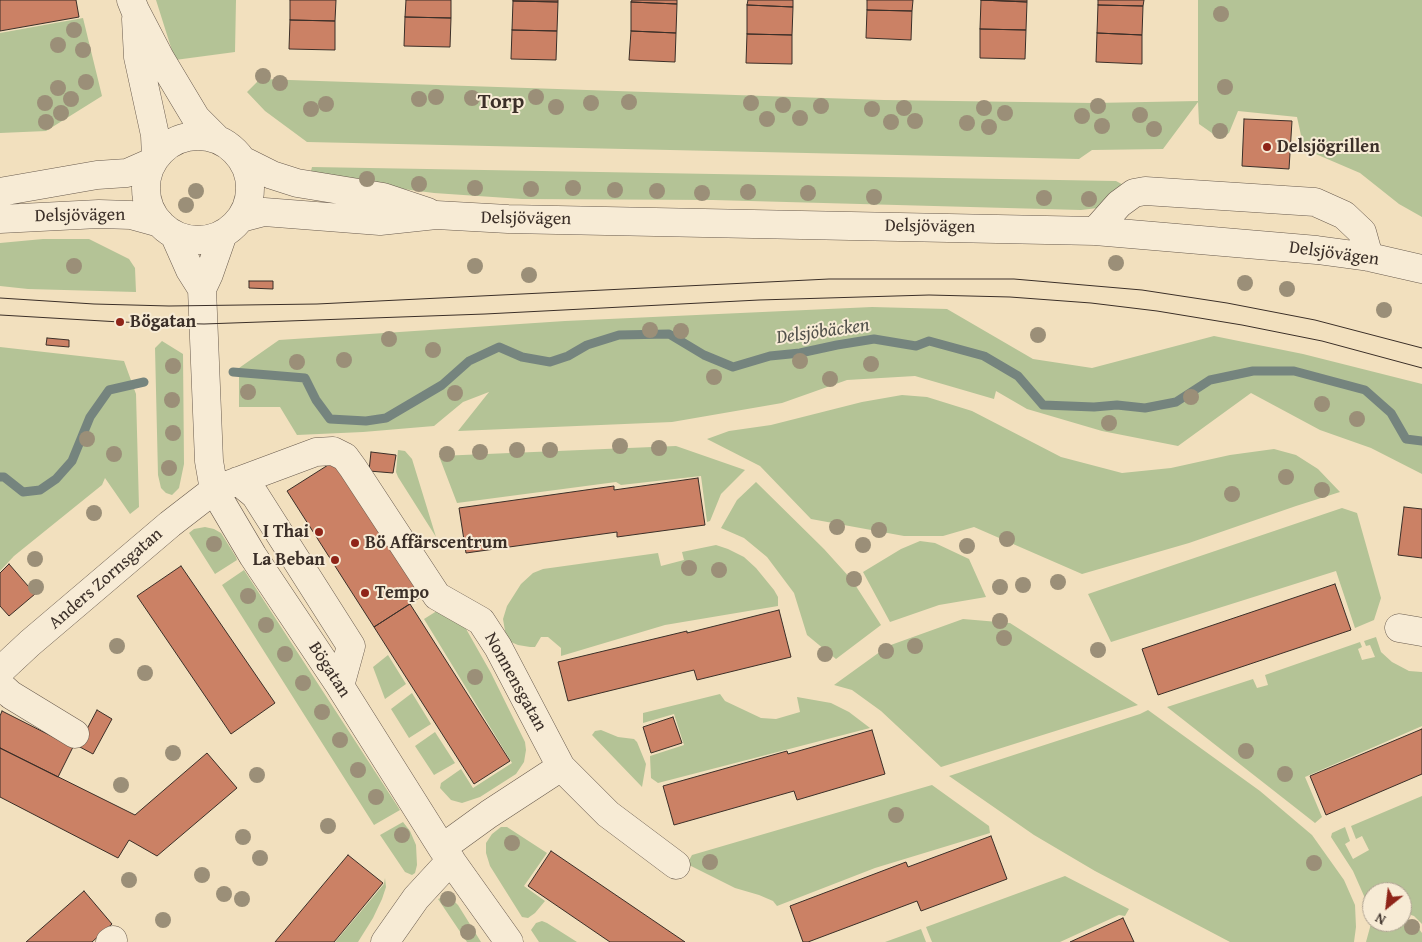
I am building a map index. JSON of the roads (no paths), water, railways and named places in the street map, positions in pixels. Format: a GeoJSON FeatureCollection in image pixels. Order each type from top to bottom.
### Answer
{"type":"FeatureCollection","features":[{"type":"Feature","properties":{"kind":"street"},"geometry":{"type":"LineString","coordinates":[[133,5],[160,58],[196,118],[217,139],[235,150],[244,162],[249,174],[250,192],[248,204],[232,226],[207,239],[191,240],[167,229],[150,207],[146,191],[148,175],[154,160],[170,143],[181,138],[204,136],[217,139]]}},
{"type":"Feature","properties":{"kind":"street"},"geometry":{"type":"LineString","coordinates":[[133,5],[138,57],[154,135],[154,160]]}},
{"type":"Feature","properties":{"kind":"street","name":"Delsjövägen"},"geometry":{"type":"LineString","coordinates":[[0,192],[97,175],[127,173],[154,160]]}},
{"type":"Feature","properties":{"kind":"street","name":"Delsjövägen"},"geometry":{"type":"LineString","coordinates":[[244,162],[272,175],[297,183],[383,197],[436,215]]}},
{"type":"Feature","properties":{"kind":"street"},"geometry":{"type":"LineString","coordinates":[[1096,231],[1119,204],[1134,193],[1145,191],[1315,202],[1344,215],[1362,232],[1369,257]]}},
{"type":"Feature","properties":{"kind":"street","name":"Delsjövägen"},"geometry":{"type":"LineString","coordinates":[[232,226],[264,212],[380,222],[436,215],[518,219],[1096,231],[1317,250],[1369,257],[1422,269]]}},
{"type":"Feature","properties":{"kind":"street","name":"Delsjövägen"},"geometry":{"type":"LineString","coordinates":[[0,218],[131,214],[167,229]]}},
{"type":"Feature","properties":{"kind":"street","name":"Bögatan"},"geometry":{"type":"LineString","coordinates":[[232,226],[202,289],[209,461],[226,486],[253,556],[340,686],[447,854],[509,942]]}},
{"type":"Feature","properties":{"kind":"street","name":"Bögatan"},"geometry":{"type":"LineString","coordinates":[[167,229],[202,289]]}},
{"type":"Feature","properties":{"kind":"street","name":"Nonnensgatan"},"geometry":{"type":"LineString","coordinates":[[226,486],[316,452],[333,451],[345,457],[437,596],[481,621],[498,647],[561,768],[608,814],[676,865]]}},
{"type":"Feature","properties":{"kind":"street","name":"Anders Zornsgatan"},"geometry":{"type":"LineString","coordinates":[[0,671],[170,524],[226,486]]}},
{"type":"Feature","properties":{"kind":"street"},"geometry":{"type":"LineString","coordinates":[[0,685],[11,696],[75,734]]}},
{"type":"Feature","properties":{"kind":"street"},"geometry":{"type":"LineString","coordinates":[[385,942],[447,854],[489,814],[561,768]]}},
{"type":"Feature","properties":{"kind":"waterway","name":"Delsjöbäcken"},"geometry":{"type":"LineString","coordinates":[[233,372],[305,378],[316,400],[330,419],[366,421],[386,418],[442,385],[469,361],[499,347],[522,357],[550,362],[568,356],[587,345],[619,335],[669,334],[704,355],[733,367],[770,356],[800,353],[874,339],[916,346],[929,341],[984,356],[1018,376],[1043,405],[1094,407],[1117,405],[1145,408],[1176,402],[1210,380],[1253,371],[1294,371],[1365,390],[1391,413],[1406,439],[1422,441]]}},
{"type":"Feature","properties":{"kind":"waterway","name":"Delsjöbäcken"},"geometry":{"type":"LineString","coordinates":[[0,477],[4,477],[23,492],[40,490],[56,479],[72,461],[90,417],[109,390],[144,382]]}},
{"type":"Feature","properties":{"kind":"tram line"},"geometry":{"type":"LineString","coordinates":[[0,298],[94,304],[169,306],[317,304],[829,279],[1014,279],[1142,290],[1227,303],[1315,320],[1422,348]]}},
{"type":"Feature","properties":{"kind":"tram line"},"geometry":{"type":"LineString","coordinates":[[0,315],[120,322],[204,324],[485,314],[759,300],[929,295],[1010,297],[1091,303],[1157,311],[1242,325],[1322,341],[1422,368]]}},
{"type":"Feature","properties":{"kind":"place","name":"Delsjögrillen"},"geometry":{"type":"Point","coordinates":[1267,147]}},
{"type":"Feature","properties":{"kind":"place","name":"Bögatan"},"geometry":{"type":"Point","coordinates":[120,322]}},
{"type":"Feature","properties":{"kind":"place","name":"I Thai"},"geometry":{"type":"Point","coordinates":[319,532]}},
{"type":"Feature","properties":{"kind":"place","name":"Bö Affärscentrum"},"geometry":{"type":"Point","coordinates":[355,543]}},
{"type":"Feature","properties":{"kind":"place","name":"La Beban"},"geometry":{"type":"Point","coordinates":[335,560]}},
{"type":"Feature","properties":{"kind":"place","name":"Tempo"},"geometry":{"type":"Point","coordinates":[365,593]}},
{"type":"Feature","properties":{"kind":"district","name":"Torp"},"geometry":{"type":"Point","coordinates":[501,102]}}]}
